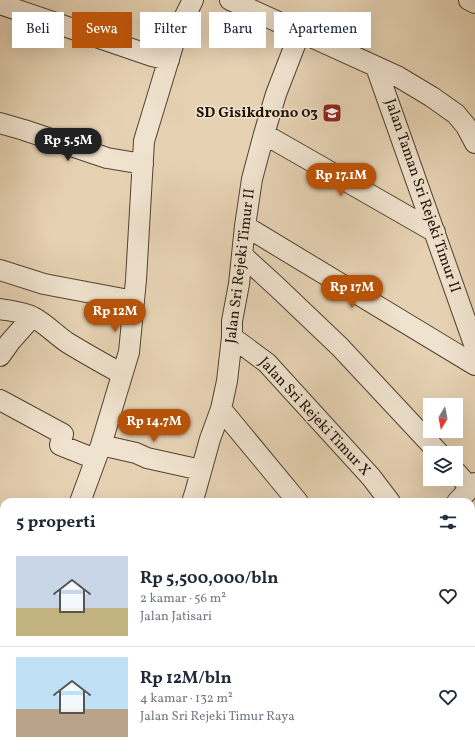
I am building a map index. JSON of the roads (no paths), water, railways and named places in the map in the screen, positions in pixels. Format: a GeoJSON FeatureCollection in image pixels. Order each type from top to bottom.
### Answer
{"type":"FeatureCollection","features":[{"type":"Feature","properties":{"kind":"street"},"geometry":{"type":"LineString","coordinates":[[81,498],[98,452],[129,352],[134,301],[144,141],[177,32],[193,0]]}},
{"type":"Feature","properties":{"kind":"street"},"geometry":{"type":"LineString","coordinates":[[230,0],[274,20]]}},
{"type":"Feature","properties":{"kind":"street"},"geometry":{"type":"LineString","coordinates":[[469,0],[475,3]]}},
{"type":"Feature","properties":{"kind":"street"},"geometry":{"type":"LineString","coordinates":[[0,4],[169,60]]}},
{"type":"Feature","properties":{"kind":"street","name":"Jalan Sri Rejeki Timur II"},"geometry":{"type":"LineString","coordinates":[[197,498],[201,470],[221,409],[227,381],[232,337],[232,321],[252,179],[276,94],[294,48]]}},
{"type":"Feature","properties":{"kind":"street"},"geometry":{"type":"LineString","coordinates":[[335,48],[397,76],[456,114],[466,126],[475,143]]}},
{"type":"Feature","properties":{"kind":"street","name":"Jalan Taman Sri Rejeki Timur II"},"geometry":{"type":"LineString","coordinates":[[376,67],[475,347]]}},
{"type":"Feature","properties":{"kind":"street"},"geometry":{"type":"LineString","coordinates":[[0,123],[107,158],[143,164]]}},
{"type":"Feature","properties":{"kind":"street"},"geometry":{"type":"LineString","coordinates":[[264,134],[434,232]]}},
{"type":"Feature","properties":{"kind":"street"},"geometry":{"type":"LineString","coordinates":[[245,226],[475,365]]}},
{"type":"Feature","properties":{"kind":"street"},"geometry":{"type":"LineString","coordinates":[[242,255],[340,347],[432,446]]}},
{"type":"Feature","properties":{"kind":"street"},"geometry":{"type":"LineString","coordinates":[[0,270],[44,284],[134,301]]}},
{"type":"Feature","properties":{"kind":"street"},"geometry":{"type":"LineString","coordinates":[[0,308],[20,312],[32,317],[99,362],[122,374]]}},
{"type":"Feature","properties":{"kind":"street"},"geometry":{"type":"LineString","coordinates":[[0,356],[32,317]]}},
{"type":"Feature","properties":{"kind":"street","name":"Jalan Sri Rejeki Timur X"},"geometry":{"type":"LineString","coordinates":[[232,337],[267,363],[371,477],[387,498]]}},
{"type":"Feature","properties":{"kind":"street"},"geometry":{"type":"LineString","coordinates":[[0,400],[63,434],[60,445],[98,452],[136,453],[147,458],[201,470]]}},
{"type":"Feature","properties":{"kind":"street"},"geometry":{"type":"LineString","coordinates":[[221,409],[295,498]]}},
{"type":"Feature","properties":{"kind":"street"},"geometry":{"type":"LineString","coordinates":[[461,498],[473,486],[463,478]]}},
{"type":"Feature","properties":{"kind":"place","name":"SD Gisikdrono 03"},"geometry":{"type":"Point","coordinates":[332,113]}}]}
